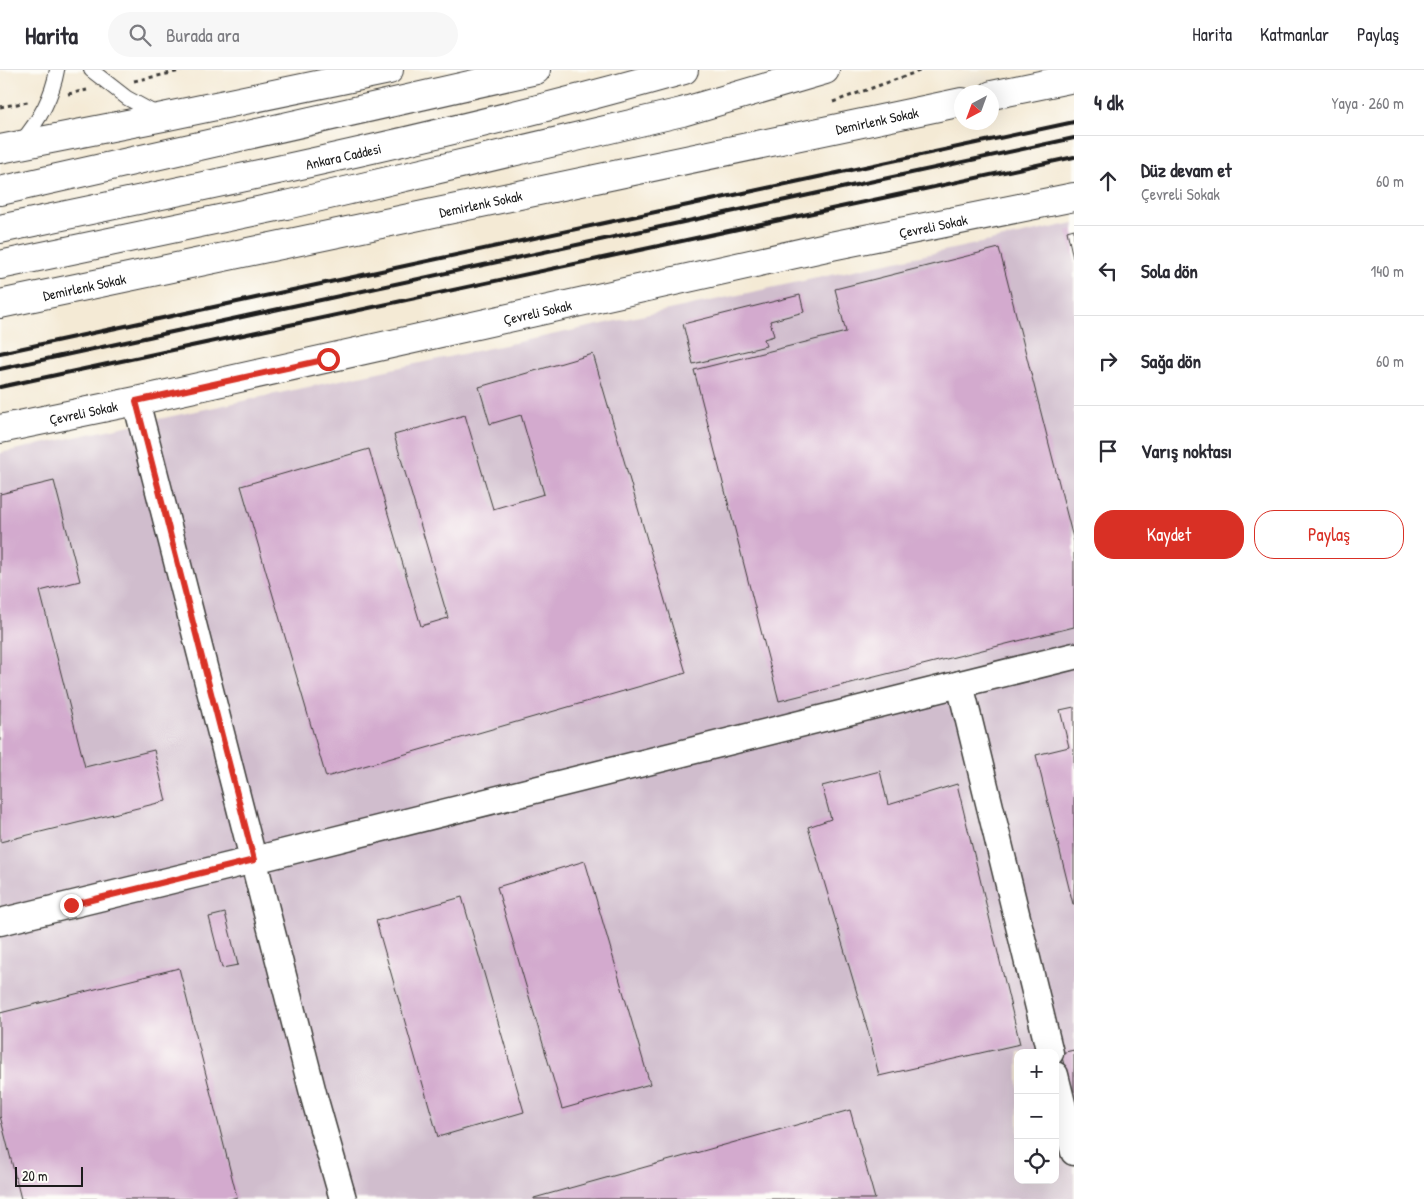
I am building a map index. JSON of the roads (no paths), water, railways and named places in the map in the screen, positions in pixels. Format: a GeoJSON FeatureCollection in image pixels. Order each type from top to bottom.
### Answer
{"type":"FeatureCollection","features":[{"type":"Feature","properties":{"kind":"main road"},"geometry":{"type":"LineString","coordinates":[[9,148],[389,70]]}},
{"type":"Feature","properties":{"kind":"main road"},"geometry":{"type":"LineString","coordinates":[[0,191],[536,70]]}},
{"type":"Feature","properties":{"kind":"main road","name":"Ankara Caddesi"},"geometry":{"type":"LineString","coordinates":[[0,228],[322,161],[594,95],[684,70]]}},
{"type":"Feature","properties":{"kind":"main road"},"geometry":{"type":"LineString","coordinates":[[0,266],[286,205],[682,112],[825,70]]}},
{"type":"Feature","properties":{"kind":"main road"},"geometry":{"type":"LineString","coordinates":[[999,94],[1074,78]]}},
{"type":"Feature","properties":{"kind":"main road","name":"Demirlenk Sokak"},"geometry":{"type":"LineString","coordinates":[[0,304],[954,104]]}},
{"type":"Feature","properties":{"kind":"main road","name":"Çevreli Sokak"},"geometry":{"type":"LineString","coordinates":[[0,429],[136,401],[831,246],[1074,197]]}},
{"type":"Feature","properties":{"kind":"street"},"geometry":{"type":"LineString","coordinates":[[136,401],[314,1097],[343,1199]]}},
{"type":"Feature","properties":{"kind":"street"},"geometry":{"type":"LineString","coordinates":[[0,922],[1074,656]]}},
{"type":"Feature","properties":{"kind":"street"},"geometry":{"type":"LineString","coordinates":[[960,684],[1049,1049]]}},
{"type":"Feature","properties":{"kind":"street"},"geometry":{"type":"LineString","coordinates":[[1059,1091],[1074,1152]]}},
{"type":"Feature","properties":{"kind":"lane"},"geometry":{"type":"LineString","coordinates":[[9,148],[36,124],[55,81],[57,70]]}},
{"type":"Feature","properties":{"kind":"lane"},"geometry":{"type":"LineString","coordinates":[[92,70],[127,98],[163,117]]}},
{"type":"Feature","properties":{"kind":"railway"},"geometry":{"type":"LineString","coordinates":[[0,353],[1074,122]]}},
{"type":"Feature","properties":{"kind":"railway"},"geometry":{"type":"LineString","coordinates":[[0,369],[1074,138]]}},
{"type":"Feature","properties":{"kind":"railway"},"geometry":{"type":"LineString","coordinates":[[0,387],[1074,157]]}}]}
